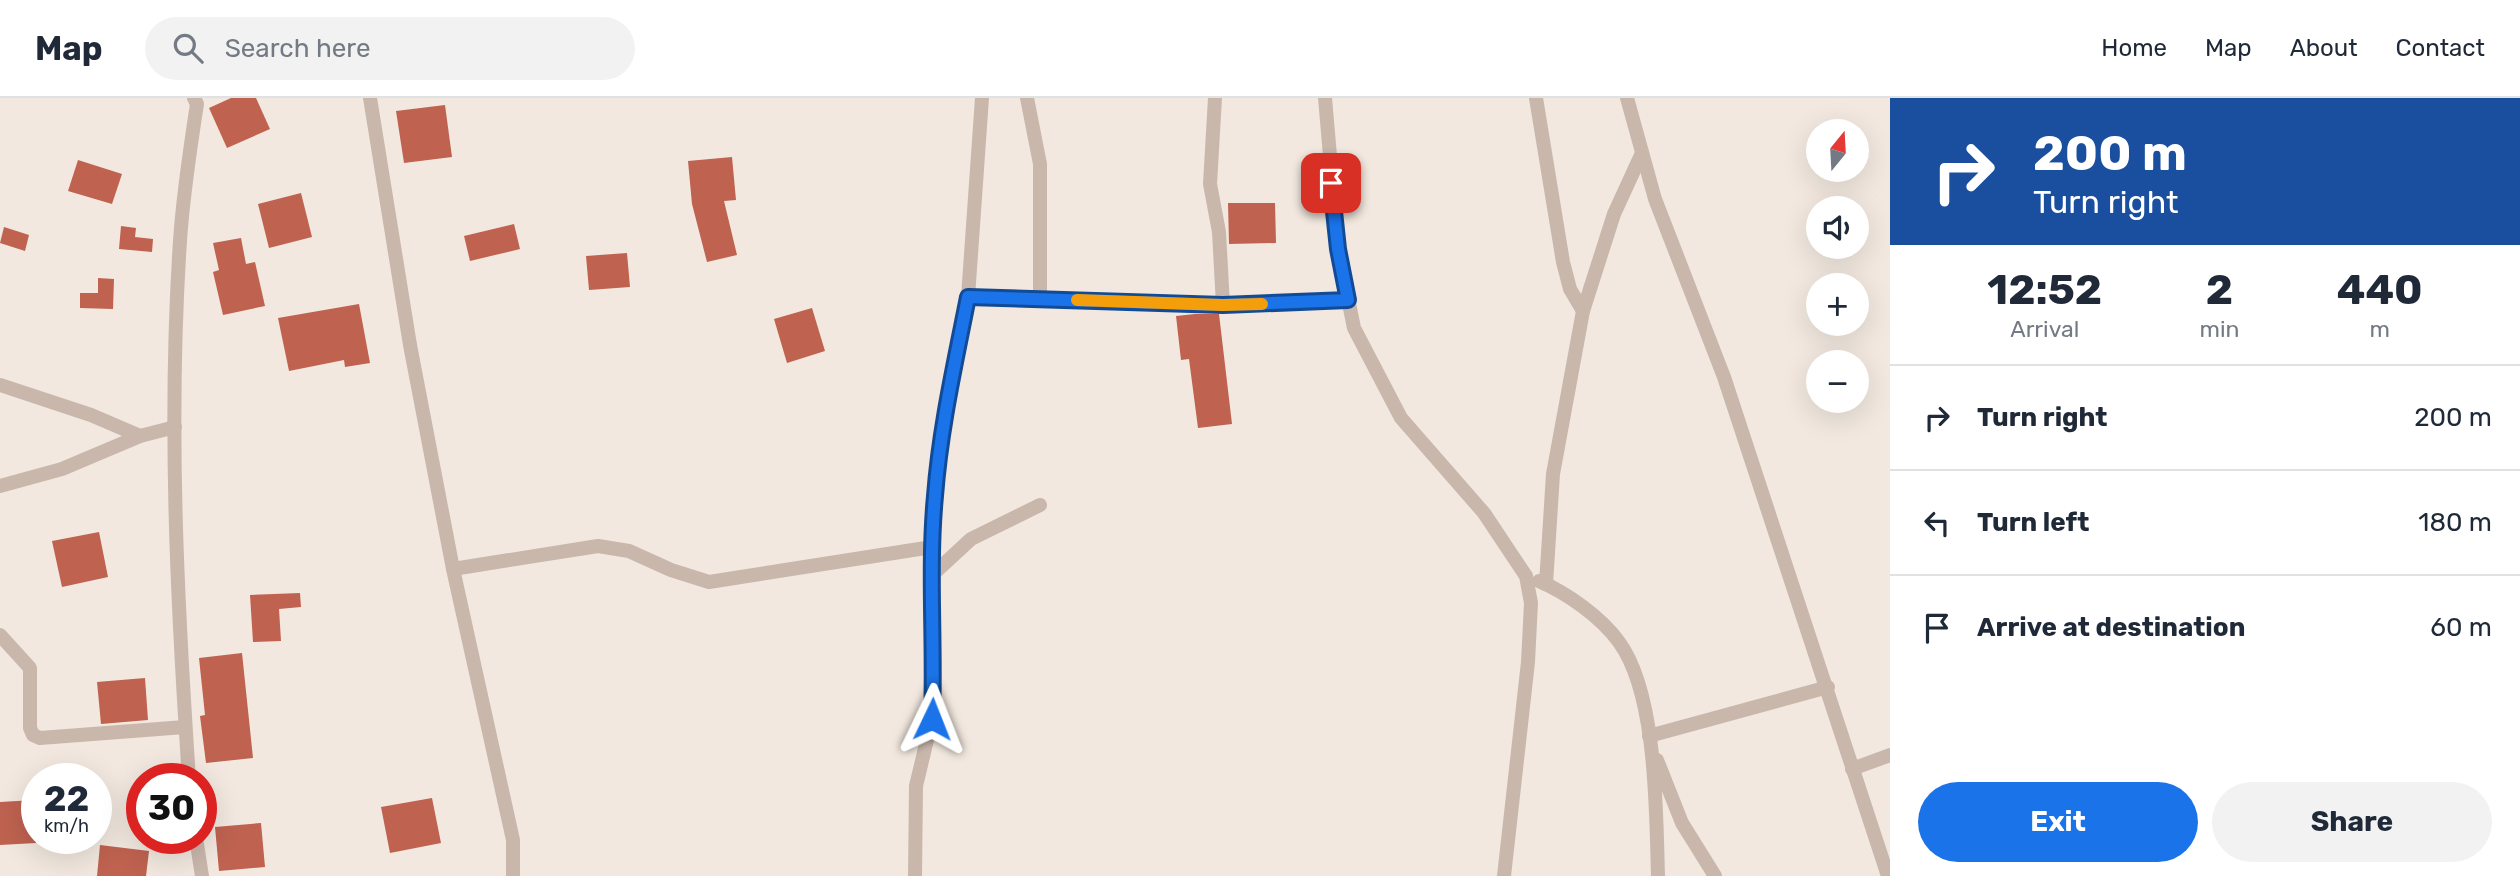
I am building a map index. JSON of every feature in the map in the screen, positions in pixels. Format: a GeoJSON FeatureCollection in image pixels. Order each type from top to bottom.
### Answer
{"type":"FeatureCollection","features":[{"type":"Feature","properties":{"kind":"street"},"geometry":{"type":"LineString","coordinates":[[370,98],[410,345],[453,569],[513,840],[513,876]]}},
{"type":"Feature","properties":{"kind":"street"},"geometry":{"type":"LineString","coordinates":[[915,876],[916,786],[932,719],[932,547],[942,433],[968,297],[982,98]]}},
{"type":"Feature","properties":{"kind":"street"},"geometry":{"type":"LineString","coordinates":[[1027,98],[1040,164],[1040,298]]}},
{"type":"Feature","properties":{"kind":"street"},"geometry":{"type":"LineString","coordinates":[[1215,98],[1210,184],[1219,232],[1223,305]]}},
{"type":"Feature","properties":{"kind":"street"},"geometry":{"type":"LineString","coordinates":[[1325,98],[1338,249],[1354,328],[1401,418],[1484,513],[1526,576],[1531,603],[1528,662],[1504,876]]}},
{"type":"Feature","properties":{"kind":"street"},"geometry":{"type":"LineString","coordinates":[[1536,98],[1563,262],[1570,289],[1583,312]]}},
{"type":"Feature","properties":{"kind":"street"},"geometry":{"type":"LineString","coordinates":[[1628,98],[1655,199],[1724,377],[1888,876]]}},
{"type":"Feature","properties":{"kind":"street"},"geometry":{"type":"LineString","coordinates":[[188,763],[180,635],[175,427],[180,240],[199,100]]}},
{"type":"Feature","properties":{"kind":"street"},"geometry":{"type":"LineString","coordinates":[[1546,584],[1553,474],[1561,418],[1583,312],[1614,214],[1642,153]]}},
{"type":"Feature","properties":{"kind":"street"},"geometry":{"type":"LineString","coordinates":[[968,297],[1223,305],[1348,300]]}},
{"type":"Feature","properties":{"kind":"street"},"geometry":{"type":"LineString","coordinates":[[0,385],[91,415],[140,436]]}},
{"type":"Feature","properties":{"kind":"street"},"geometry":{"type":"LineString","coordinates":[[0,486],[62,469],[140,436],[175,427]]}},
{"type":"Feature","properties":{"kind":"street"},"geometry":{"type":"LineString","coordinates":[[931,576],[971,539],[1040,505]]}},
{"type":"Feature","properties":{"kind":"street"},"geometry":{"type":"LineString","coordinates":[[453,569],[598,546],[629,551],[671,570],[709,582],[932,547]]}},
{"type":"Feature","properties":{"kind":"street"},"geometry":{"type":"LineString","coordinates":[[1526,576],[1546,584],[1601,623],[1620,642],[1638,681],[1651,742],[1682,823],[1715,876]]}},
{"type":"Feature","properties":{"kind":"street"},"geometry":{"type":"LineString","coordinates":[[0,635],[30,668],[30,727],[33,735],[40,738],[185,727]]}},
{"type":"Feature","properties":{"kind":"street"},"geometry":{"type":"LineString","coordinates":[[1651,742],[1828,687]]}},
{"type":"Feature","properties":{"kind":"street"},"geometry":{"type":"LineString","coordinates":[[1651,742],[1658,876]]}},
{"type":"Feature","properties":{"kind":"street"},"geometry":{"type":"LineString","coordinates":[[1852,769],[1890,755]]}},
{"type":"Feature","properties":{"kind":"street"},"geometry":{"type":"LineString","coordinates":[[199,854],[202,876]]}},
{"type":"Feature","properties":{"kind":"building"},"geometry":{"type":"Polygon","coordinates":[[[231,98],[256,98],[270,129],[227,148],[209,108],[231,98]]]}},
{"type":"Feature","properties":{"kind":"building"},"geometry":{"type":"Polygon","coordinates":[[[445,105],[452,157],[404,163],[396,111],[445,105]]]}},
{"type":"Feature","properties":{"kind":"building"},"geometry":{"type":"Polygon","coordinates":[[[732,157],[736,200],[724,201],[737,255],[707,262],[692,204],[688,161],[732,157]]]}},
{"type":"Feature","properties":{"kind":"building"},"geometry":{"type":"Polygon","coordinates":[[[78,160],[122,174],[112,204],[68,191],[78,160]]]}},
{"type":"Feature","properties":{"kind":"building"},"geometry":{"type":"Polygon","coordinates":[[[301,193],[312,237],[269,248],[258,204],[301,193]]]}},
{"type":"Feature","properties":{"kind":"building"},"geometry":{"type":"Polygon","coordinates":[[[1228,203],[1275,203],[1276,243],[1229,244],[1228,203]]]}},
{"type":"Feature","properties":{"kind":"building"},"geometry":{"type":"Polygon","coordinates":[[[514,224],[520,249],[470,261],[464,236],[514,224]]]}},
{"type":"Feature","properties":{"kind":"building"},"geometry":{"type":"Polygon","coordinates":[[[121,226],[136,228],[135,237],[153,239],[152,252],[119,249],[121,226]]]}},
{"type":"Feature","properties":{"kind":"building"},"geometry":{"type":"Polygon","coordinates":[[[4,227],[29,235],[25,251],[0,243],[4,227]]]}},
{"type":"Feature","properties":{"kind":"building"},"geometry":{"type":"Polygon","coordinates":[[[241,238],[246,264],[255,262],[265,306],[223,315],[213,272],[219,270],[213,243],[241,238]]]}},
{"type":"Feature","properties":{"kind":"building"},"geometry":{"type":"Polygon","coordinates":[[[627,253],[630,287],[589,290],[586,256],[627,253]]]}},
{"type":"Feature","properties":{"kind":"building"},"geometry":{"type":"Polygon","coordinates":[[[98,278],[114,279],[113,309],[80,308],[80,293],[98,293],[98,278]]]}},
{"type":"Feature","properties":{"kind":"building"},"geometry":{"type":"Polygon","coordinates":[[[359,304],[370,363],[345,367],[344,360],[289,371],[278,318],[359,304]]]}},
{"type":"Feature","properties":{"kind":"building"},"geometry":{"type":"Polygon","coordinates":[[[812,308],[825,351],[787,363],[774,319],[812,308]]]}},
{"type":"Feature","properties":{"kind":"building"},"geometry":{"type":"Polygon","coordinates":[[[1219,314],[1232,424],[1198,428],[1189,359],[1181,360],[1176,316],[1219,314]]]}},
{"type":"Feature","properties":{"kind":"building"},"geometry":{"type":"Polygon","coordinates":[[[99,532],[108,577],[62,587],[52,541],[99,532]]]}},
{"type":"Feature","properties":{"kind":"building"},"geometry":{"type":"Polygon","coordinates":[[[300,593],[301,607],[279,609],[281,641],[253,642],[250,595],[300,593]]]}},
{"type":"Feature","properties":{"kind":"building"},"geometry":{"type":"Polygon","coordinates":[[[242,653],[253,758],[206,763],[200,716],[205,715],[199,658],[242,653]]]}},
{"type":"Feature","properties":{"kind":"building"},"geometry":{"type":"Polygon","coordinates":[[[145,678],[148,720],[101,724],[97,682],[145,678]]]}},
{"type":"Feature","properties":{"kind":"building"},"geometry":{"type":"Polygon","coordinates":[[[432,798],[441,843],[390,853],[381,807],[432,798]]]}},
{"type":"Feature","properties":{"kind":"building"},"geometry":{"type":"Polygon","coordinates":[[[21,801],[21,844],[0,845],[0,802],[21,801]]]}},
{"type":"Feature","properties":{"kind":"building"},"geometry":{"type":"Polygon","coordinates":[[[261,823],[265,867],[219,871],[217,827],[261,823]]]}},
{"type":"Feature","properties":{"kind":"building"},"geometry":{"type":"Polygon","coordinates":[[[112,846],[126,848],[126,854],[149,854],[146,876],[97,876],[99,854],[112,854],[112,846]]]}},
{"type":"Feature","properties":{"kind":"slow traffic"},"geometry":{"type":"LineString","coordinates":[[1077,300],[1262,304]]}},
{"type":"Feature","properties":{"kind":"route"},"geometry":{"type":"LineString","coordinates":[[932,719],[934,666],[931,576],[934,496],[942,433],[968,297],[1223,305],[1348,300],[1338,249],[1331,183]]}}]}
